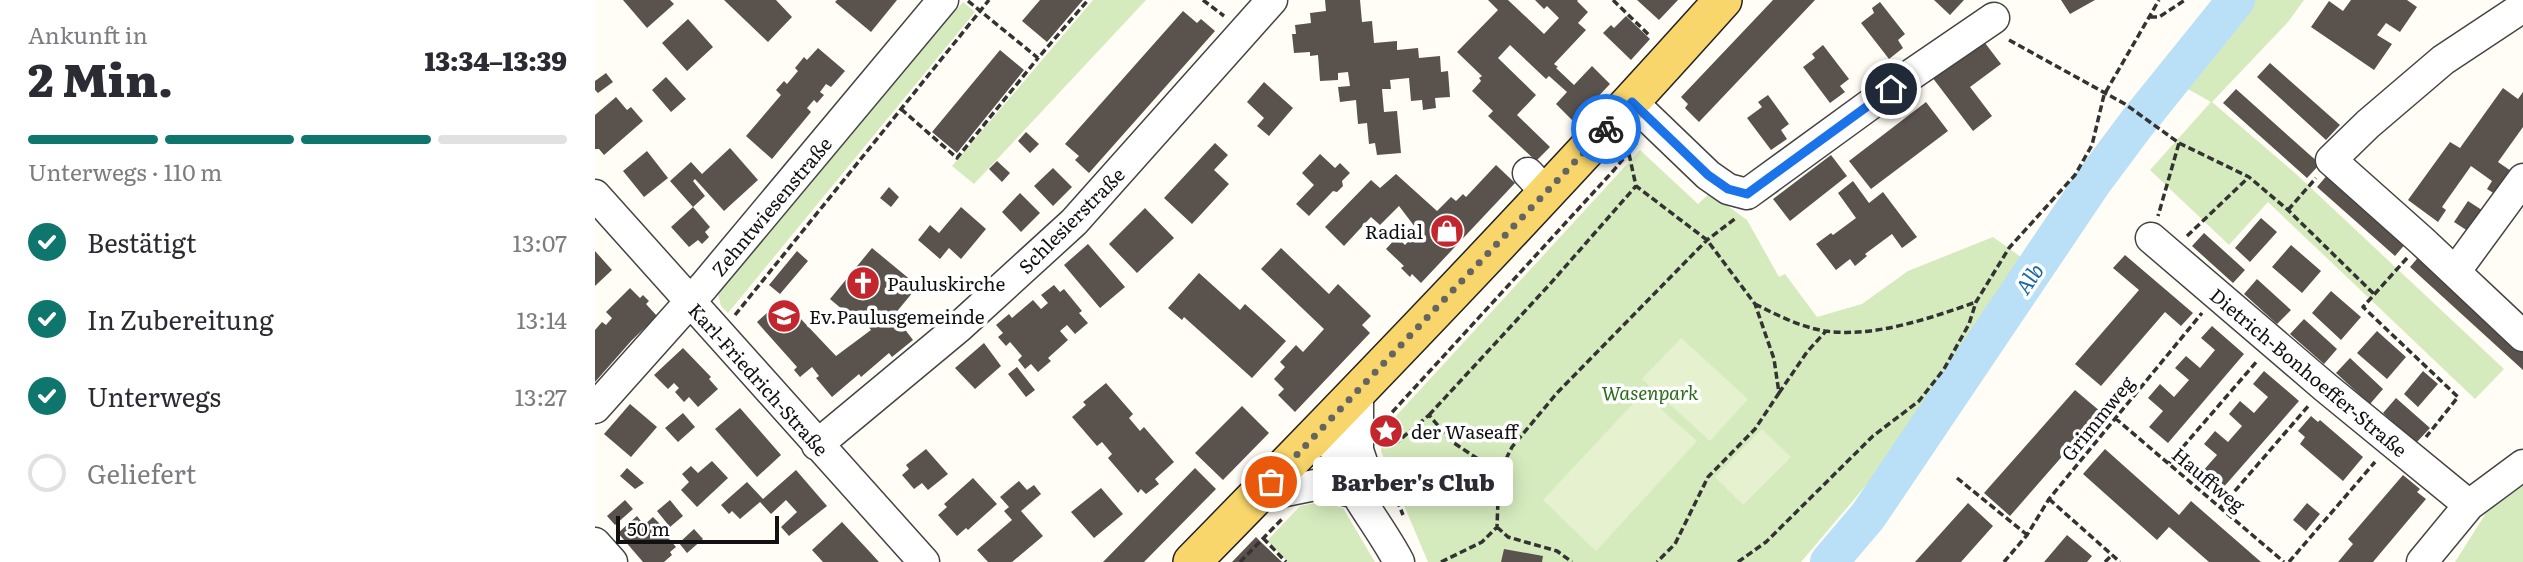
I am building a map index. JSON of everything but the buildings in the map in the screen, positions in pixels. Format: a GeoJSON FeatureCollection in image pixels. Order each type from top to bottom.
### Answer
{"type":"FeatureCollection","features":[{"type":"Feature","properties":{"kind":"main road"},"geometry":{"type":"LineString","coordinates":[[1192,562],[1358,391],[1537,183],[1632,102],[1723,0]]}},
{"type":"Feature","properties":{"kind":"street","name":"Zehntwiesenstraße"},"geometry":{"type":"LineString","coordinates":[[595,408],[690,301],[943,0]]}},
{"type":"Feature","properties":{"kind":"street","name":"Schlesierstraße"},"geometry":{"type":"LineString","coordinates":[[817,445],[959,327],[1074,222],[1272,0]]}},
{"type":"Feature","properties":{"kind":"street"},"geometry":{"type":"LineString","coordinates":[[2523,7],[2443,60],[2368,124],[2331,160],[2523,336]]}},
{"type":"Feature","properties":{"kind":"street"},"geometry":{"type":"LineString","coordinates":[[1632,102],[1708,175],[1728,189],[1747,194],[1992,20]]}},
{"type":"Feature","properties":{"kind":"street"},"geometry":{"type":"LineString","coordinates":[[2455,272],[2523,179]]}},
{"type":"Feature","properties":{"kind":"street","name":"Karl-Friedrich-Straße"},"geometry":{"type":"LineString","coordinates":[[595,195],[923,562]]}},
{"type":"Feature","properties":{"kind":"street","name":"Dietrich-Bonhoeffer-Straße"},"geometry":{"type":"LineString","coordinates":[[2160,246],[2469,505]]}},
{"type":"Feature","properties":{"kind":"street"},"geometry":{"type":"LineString","coordinates":[[1358,391],[1358,450],[1397,541]]}},
{"type":"Feature","properties":{"kind":"street"},"geometry":{"type":"LineString","coordinates":[[1325,426],[1356,494],[1397,541]]}},
{"type":"Feature","properties":{"kind":"street"},"geometry":{"type":"LineString","coordinates":[[2422,562],[2469,505],[2523,465]]}},
{"type":"Feature","properties":{"kind":"street"},"geometry":{"type":"LineString","coordinates":[[1257,497],[1320,484],[1356,494]]}},
{"type":"Feature","properties":{"kind":"street"},"geometry":{"type":"LineString","coordinates":[[595,543],[612,562]]}},
{"type":"Feature","properties":{"kind":"path"},"geometry":{"type":"LineString","coordinates":[[967,0],[1038,58]]}},
{"type":"Feature","properties":{"kind":"path"},"geometry":{"type":"LineString","coordinates":[[721,334],[989,0]]}},
{"type":"Feature","properties":{"kind":"path"},"geometry":{"type":"LineString","coordinates":[[901,109],[957,158],[1088,0]]}},
{"type":"Feature","properties":{"kind":"path"},"geometry":{"type":"LineString","coordinates":[[1613,0],[1672,57]]}},
{"type":"Feature","properties":{"kind":"path"},"geometry":{"type":"LineString","coordinates":[[1738,562],[1766,542],[1873,436],[1919,401],[1944,369],[1969,324],[1976,302],[2009,248],[2075,175],[2092,145],[2104,95],[2159,0]]}},
{"type":"Feature","properties":{"kind":"path"},"geometry":{"type":"LineString","coordinates":[[2149,17],[2159,17],[2185,0]]}},
{"type":"Feature","properties":{"kind":"path"},"geometry":{"type":"LineString","coordinates":[[1992,20],[2010,41],[2104,95],[2125,104],[2179,143],[2249,177],[2375,295]]}},
{"type":"Feature","properties":{"kind":"path"},"geometry":{"type":"LineString","coordinates":[[1377,429],[1629,154],[1641,136],[1632,102]]}},
{"type":"Feature","properties":{"kind":"path"},"geometry":{"type":"LineString","coordinates":[[2160,246],[2179,143]]}},
{"type":"Feature","properties":{"kind":"path"},"geometry":{"type":"LineString","coordinates":[[1629,154],[1636,186],[1707,240],[1755,304],[1774,359],[1779,393]]}},
{"type":"Feature","properties":{"kind":"path"},"geometry":{"type":"LineString","coordinates":[[2288,211],[2331,160]]}},
{"type":"Feature","properties":{"kind":"path"},"geometry":{"type":"LineString","coordinates":[[2160,246],[2249,177]]}},
{"type":"Feature","properties":{"kind":"path"},"geometry":{"type":"LineString","coordinates":[[1373,443],[1396,443],[1429,415],[1636,186]]}},
{"type":"Feature","properties":{"kind":"path"},"geometry":{"type":"LineString","coordinates":[[1441,562],[1482,542],[1497,527],[1499,473],[1512,447],[1557,393],[1707,240],[1748,208],[1747,194]]}},
{"type":"Feature","properties":{"kind":"path"},"geometry":{"type":"LineString","coordinates":[[2287,562],[2458,397],[2364,307],[2422,241]]}},
{"type":"Feature","properties":{"kind":"path","name":"Grimmweg"},"geometry":{"type":"LineString","coordinates":[[2004,562],[2027,535],[2049,499],[2216,295]]}},
{"type":"Feature","properties":{"kind":"path"},"geometry":{"type":"LineString","coordinates":[[1755,304],[1788,320],[1826,331],[1874,330],[1928,318],[1976,302]]}},
{"type":"Feature","properties":{"kind":"path"},"geometry":{"type":"LineString","coordinates":[[1657,562],[1675,544],[1709,477],[1723,466],[1755,429],[1807,352],[1826,331]]}},
{"type":"Feature","properties":{"kind":"path"},"geometry":{"type":"LineString","coordinates":[[2168,463],[2273,343]]}},
{"type":"Feature","properties":{"kind":"path"},"geometry":{"type":"LineString","coordinates":[[2220,508],[2325,387]]}},
{"type":"Feature","properties":{"kind":"path"},"geometry":{"type":"LineString","coordinates":[[1429,415],[1451,441],[1499,473]]}},
{"type":"Feature","properties":{"kind":"path","name":"Hauffweg"},"geometry":{"type":"LineString","coordinates":[[2115,418],[2287,562]]}},
{"type":"Feature","properties":{"kind":"path"},"geometry":{"type":"LineString","coordinates":[[1957,478],[2027,535]]}},
{"type":"Feature","properties":{"kind":"path"},"geometry":{"type":"LineString","coordinates":[[1393,491],[1397,541]]}},
{"type":"Feature","properties":{"kind":"path"},"geometry":{"type":"LineString","coordinates":[[2049,499],[2120,562]]}},
{"type":"Feature","properties":{"kind":"path"},"geometry":{"type":"LineString","coordinates":[[1240,562],[1291,510]]}},
{"type":"Feature","properties":{"kind":"path"},"geometry":{"type":"LineString","coordinates":[[1497,527],[1508,537],[1557,551],[1572,562]]}},
{"type":"Feature","properties":{"kind":"path"},"geometry":{"type":"LineString","coordinates":[[1263,538],[1286,562]]}},
{"type":"Feature","properties":{"kind":"path"},"geometry":{"type":"LineString","coordinates":[[2105,562],[2112,555]]}},
{"type":"Feature","properties":{"kind":"green space"},"geometry":{"type":"Polygon","coordinates":[[[1093,0],[1146,0],[974,184],[952,166],[1093,0]]]}},
{"type":"Feature","properties":{"kind":"green space"},"geometry":{"type":"Polygon","coordinates":[[[2244,0],[2304,0],[2288,22],[2212,102],[2295,173],[2504,369],[2475,399],[2268,202],[2229,245],[2150,170],[2211,102],[2179,84],[2244,0]]]}},
{"type":"Feature","properties":{"kind":"green space"},"geometry":{"type":"Polygon","coordinates":[[[963,2],[975,12],[728,313],[721,306],[718,294],[963,2]]]}},
{"type":"Feature","properties":{"kind":"green space","name":"Wasenpark"},"geometry":{"type":"Polygon","coordinates":[[[1640,150],[1698,204],[1710,193],[1747,220],[1779,277],[1785,274],[1817,317],[1862,304],[1908,271],[1993,237],[2021,257],[1924,417],[1801,562],[1428,562],[1381,451],[1385,428],[1640,150]]]}},
{"type":"Feature","properties":{"kind":"green space"},"geometry":{"type":"Polygon","coordinates":[[[1681,338],[1748,399],[1710,441],[1642,379],[1681,338]]]}},
{"type":"Feature","properties":{"kind":"green space"},"geometry":{"type":"Polygon","coordinates":[[[1643,393],[1697,441],[1596,551],[1543,500],[1643,393]]]}},
{"type":"Feature","properties":{"kind":"green space"},"geometry":{"type":"Polygon","coordinates":[[[1762,429],[1791,457],[1743,505],[1715,477],[1762,429]]]}},
{"type":"Feature","properties":{"kind":"green space"},"geometry":{"type":"Polygon","coordinates":[[[2523,483],[2523,562],[2455,562],[2486,513],[2523,483]]]}},
{"type":"Feature","properties":{"kind":"green space"},"geometry":{"type":"Polygon","coordinates":[[[1321,502],[1343,508],[1375,562],[1288,562],[1267,541],[1300,506],[1321,502]]]}},
{"type":"Feature","properties":{"kind":"waterway","name":"Alb"},"geometry":{"type":"LineString","coordinates":[[1829,562],[1868,516],[2093,182],[2236,0]]}},
{"type":"Feature","properties":{"kind":"way so far"},"geometry":{"type":"LineString","coordinates":[[1271,482],[1606,129]]}},
{"type":"Feature","properties":{"kind":"place","name":"Radial"},"geometry":{"type":"Point","coordinates":[1447,231]}},
{"type":"Feature","properties":{"kind":"place","name":"Pauluskirche"},"geometry":{"type":"Point","coordinates":[863,283]}},
{"type":"Feature","properties":{"kind":"place","name":"Ev.Paulusgemeinde"},"geometry":{"type":"Point","coordinates":[784,316]}},
{"type":"Feature","properties":{"kind":"place","name":"der Waseaff"},"geometry":{"type":"Point","coordinates":[1386,431]}},
{"type":"Feature","properties":{"kind":"place","name":"Barber's Club"},"geometry":{"type":"Point","coordinates":[1271,482]}},
{"type":"Feature","properties":{"kind":"route"},"geometry":{"type":"LineString","coordinates":[[1606,129],[1632,102],[1708,175],[1728,189],[1747,194],[1891,89]]}}]}
